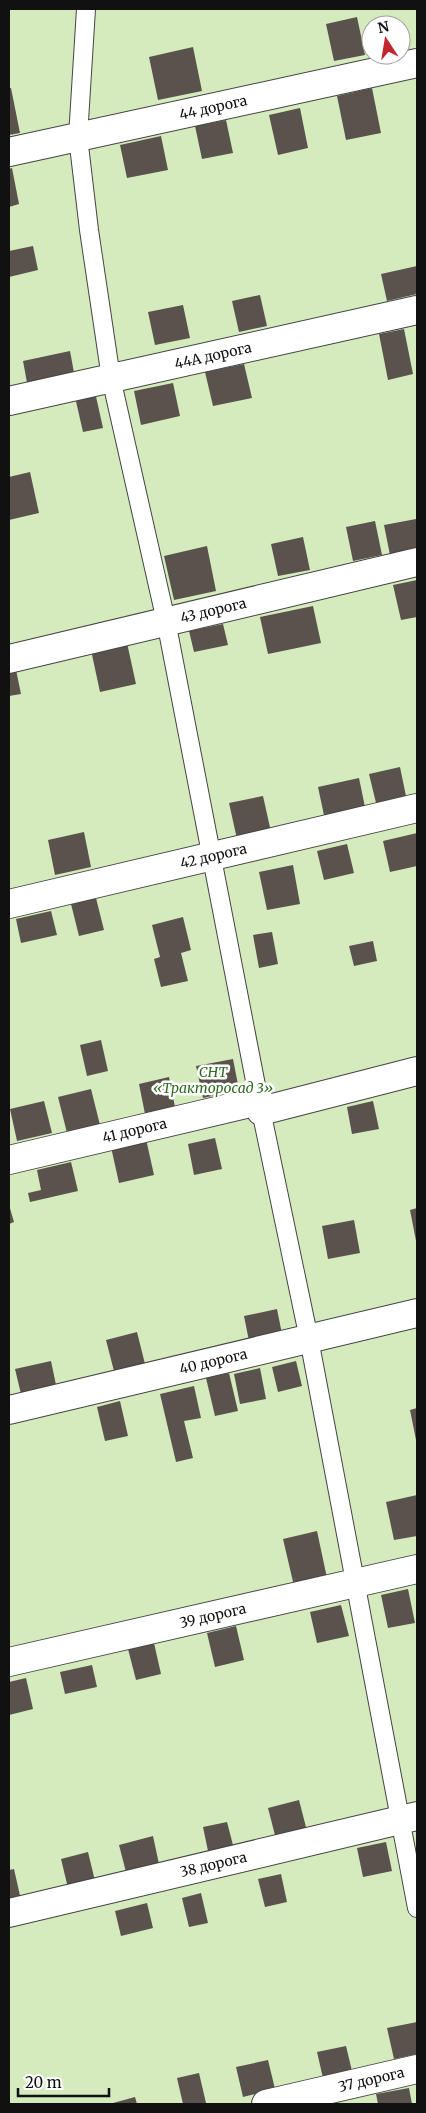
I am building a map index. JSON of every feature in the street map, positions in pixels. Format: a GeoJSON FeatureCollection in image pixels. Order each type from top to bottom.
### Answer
{"type":"FeatureCollection","features":[{"type":"Feature","properties":{"kind":"street","name":"44 дорога"},"geometry":{"type":"LineString","coordinates":[[9,152],[417,63]]}},
{"type":"Feature","properties":{"kind":"street","name":"44А дорога"},"geometry":{"type":"LineString","coordinates":[[9,401],[417,310]]}},
{"type":"Feature","properties":{"kind":"street","name":"43 дорога"},"geometry":{"type":"LineString","coordinates":[[9,658],[417,562]]}},
{"type":"Feature","properties":{"kind":"street","name":"42 дорога"},"geometry":{"type":"LineString","coordinates":[[9,904],[417,808]]}},
{"type":"Feature","properties":{"kind":"street","name":"41 дорога"},"geometry":{"type":"LineString","coordinates":[[9,1160],[417,1072]]}},
{"type":"Feature","properties":{"kind":"street","name":"40 дорога"},"geometry":{"type":"LineString","coordinates":[[9,1410],[417,1313]]}},
{"type":"Feature","properties":{"kind":"street","name":"39 дорога"},"geometry":{"type":"LineString","coordinates":[[9,1662],[417,1569]]}},
{"type":"Feature","properties":{"kind":"street","name":"38 дорога"},"geometry":{"type":"LineString","coordinates":[[9,1913],[408,1818]]}},
{"type":"Feature","properties":{"kind":"street","name":"37 дорога"},"geometry":{"type":"LineString","coordinates":[[266,2104],[417,2070]]}},
{"type":"Feature","properties":{"kind":"lane"},"geometry":{"type":"LineString","coordinates":[[86,9],[78,137],[88,230],[111,378],[166,622],[210,857],[309,1339],[354,1583],[408,1818],[417,1908]]}},
{"type":"Feature","properties":{"kind":"green space","name":"СНТ «Тракторосад 3»"},"geometry":{"type":"Polygon","coordinates":[[[9,9],[417,9],[417,2104],[9,2104],[9,9]]]}},
{"type":"Feature","properties":{"kind":"building"},"geometry":{"type":"Polygon","coordinates":[[[357,17],[361,36],[361,56],[334,61],[326,24],[357,17]]]}},
{"type":"Feature","properties":{"kind":"building"},"geometry":{"type":"Polygon","coordinates":[[[193,47],[202,91],[158,100],[149,57],[193,47]]]}},
{"type":"Feature","properties":{"kind":"building"},"geometry":{"type":"Polygon","coordinates":[[[9,88],[11,88],[20,133],[9,135],[9,88]]]}},
{"type":"Feature","properties":{"kind":"building"},"geometry":{"type":"Polygon","coordinates":[[[372,88],[381,133],[346,140],[337,96],[372,88]]]}},
{"type":"Feature","properties":{"kind":"building"},"geometry":{"type":"Polygon","coordinates":[[[300,108],[308,148],[278,155],[269,115],[300,108]]]}},
{"type":"Feature","properties":{"kind":"building"},"geometry":{"type":"Polygon","coordinates":[[[226,120],[233,153],[202,159],[195,126],[226,120]]]}},
{"type":"Feature","properties":{"kind":"building"},"geometry":{"type":"Polygon","coordinates":[[[161,136],[168,170],[127,178],[120,145],[161,136]]]}},
{"type":"Feature","properties":{"kind":"building"},"geometry":{"type":"Polygon","coordinates":[[[12,168],[19,204],[9,207],[9,169],[12,168]]]}},
{"type":"Feature","properties":{"kind":"building"},"geometry":{"type":"Polygon","coordinates":[[[33,246],[38,270],[9,277],[9,251],[33,246]]]}},
{"type":"Feature","properties":{"kind":"building"},"geometry":{"type":"Polygon","coordinates":[[[417,266],[417,294],[387,301],[381,274],[417,266]]]}},
{"type":"Feature","properties":{"kind":"building"},"geometry":{"type":"Polygon","coordinates":[[[260,295],[267,326],[239,332],[232,301],[260,295]]]}},
{"type":"Feature","properties":{"kind":"building"},"geometry":{"type":"Polygon","coordinates":[[[183,305],[190,338],[155,345],[148,312],[183,305]]]}},
{"type":"Feature","properties":{"kind":"building"},"geometry":{"type":"Polygon","coordinates":[[[404,329],[413,374],[388,380],[379,334],[404,329]]]}},
{"type":"Feature","properties":{"kind":"building"},"geometry":{"type":"Polygon","coordinates":[[[70,351],[75,378],[28,388],[23,361],[70,351]]]}},
{"type":"Feature","properties":{"kind":"building"},"geometry":{"type":"Polygon","coordinates":[[[244,364],[252,398],[213,406],[205,372],[244,364]]]}},
{"type":"Feature","properties":{"kind":"building"},"geometry":{"type":"Polygon","coordinates":[[[173,383],[180,416],[141,425],[134,391],[173,383]]]}},
{"type":"Feature","properties":{"kind":"building"},"geometry":{"type":"Polygon","coordinates":[[[95,392],[103,428],[83,432],[75,397],[95,392]]]}},
{"type":"Feature","properties":{"kind":"building"},"geometry":{"type":"Polygon","coordinates":[[[30,472],[39,513],[9,520],[9,477],[30,472]]]}},
{"type":"Feature","properties":{"kind":"building"},"geometry":{"type":"Polygon","coordinates":[[[416,519],[417,549],[390,555],[384,525],[416,519]]]}},
{"type":"Feature","properties":{"kind":"building"},"geometry":{"type":"Polygon","coordinates":[[[375,521],[382,555],[353,561],[346,527],[375,521]]]}},
{"type":"Feature","properties":{"kind":"building"},"geometry":{"type":"Polygon","coordinates":[[[303,537],[310,570],[278,576],[271,544],[303,537]]]}},
{"type":"Feature","properties":{"kind":"building"},"geometry":{"type":"Polygon","coordinates":[[[207,546],[216,591],[174,600],[164,556],[207,546]]]}},
{"type":"Feature","properties":{"kind":"building"},"geometry":{"type":"Polygon","coordinates":[[[417,580],[417,617],[401,620],[393,585],[417,580]]]}},
{"type":"Feature","properties":{"kind":"building"},"geometry":{"type":"Polygon","coordinates":[[[313,606],[321,643],[268,654],[260,617],[313,606]]]}},
{"type":"Feature","properties":{"kind":"building"},"geometry":{"type":"Polygon","coordinates":[[[223,624],[228,645],[194,652],[189,631],[223,624]]]}},
{"type":"Feature","properties":{"kind":"building"},"geometry":{"type":"Polygon","coordinates":[[[127,643],[136,684],[100,692],[91,650],[127,643]]]}},
{"type":"Feature","properties":{"kind":"building"},"geometry":{"type":"Polygon","coordinates":[[[15,665],[21,694],[9,696],[9,666],[15,665]]]}},
{"type":"Feature","properties":{"kind":"building"},"geometry":{"type":"Polygon","coordinates":[[[400,767],[407,801],[377,807],[369,774],[400,767]]]}},
{"type":"Feature","properties":{"kind":"building"},"geometry":{"type":"Polygon","coordinates":[[[359,778],[366,812],[325,820],[318,787],[359,778]]]}},
{"type":"Feature","properties":{"kind":"building"},"geometry":{"type":"Polygon","coordinates":[[[263,796],[271,832],[237,839],[229,803],[263,796]]]}},
{"type":"Feature","properties":{"kind":"building"},"geometry":{"type":"Polygon","coordinates":[[[84,832],[91,867],[55,875],[48,840],[84,832]]]}},
{"type":"Feature","properties":{"kind":"building"},"geometry":{"type":"Polygon","coordinates":[[[417,833],[417,866],[390,872],[383,841],[417,833]]]}},
{"type":"Feature","properties":{"kind":"building"},"geometry":{"type":"Polygon","coordinates":[[[347,844],[354,873],[324,880],[317,851],[347,844]]]}},
{"type":"Feature","properties":{"kind":"building"},"geometry":{"type":"Polygon","coordinates":[[[293,865],[300,904],[267,910],[259,872],[293,865]]]}},
{"type":"Feature","properties":{"kind":"building"},"geometry":{"type":"Polygon","coordinates":[[[96,898],[104,930],[79,936],[71,904],[96,898]]]}},
{"type":"Feature","properties":{"kind":"building"},"geometry":{"type":"Polygon","coordinates":[[[51,911],[57,935],[21,943],[16,919],[51,911]]]}},
{"type":"Feature","properties":{"kind":"building"},"geometry":{"type":"Polygon","coordinates":[[[183,917],[191,950],[181,953],[188,981],[161,987],[154,959],[160,957],[152,925],[183,917]]]}},
{"type":"Feature","properties":{"kind":"building"},"geometry":{"type":"Polygon","coordinates":[[[272,932],[278,964],[259,968],[253,935],[272,932]]]}},
{"type":"Feature","properties":{"kind":"building"},"geometry":{"type":"Polygon","coordinates":[[[373,941],[377,961],[354,966],[349,946],[373,941]]]}},
{"type":"Feature","properties":{"kind":"building"},"geometry":{"type":"Polygon","coordinates":[[[101,1040],[108,1071],[87,1076],[80,1045],[101,1040]]]}},
{"type":"Feature","properties":{"kind":"building"},"geometry":{"type":"Polygon","coordinates":[[[233,1059],[239,1090],[203,1098],[196,1066],[233,1059]]]}},
{"type":"Feature","properties":{"kind":"building"},"geometry":{"type":"Polygon","coordinates":[[[169,1077],[175,1107],[145,1114],[139,1084],[169,1077]]]}},
{"type":"Feature","properties":{"kind":"building"},"geometry":{"type":"Polygon","coordinates":[[[91,1089],[100,1125],[67,1133],[58,1097],[91,1089]]]}},
{"type":"Feature","properties":{"kind":"building"},"geometry":{"type":"Polygon","coordinates":[[[44,1101],[52,1133],[17,1141],[10,1109],[44,1101]]]}},
{"type":"Feature","properties":{"kind":"building"},"geometry":{"type":"Polygon","coordinates":[[[373,1101],[379,1129],[352,1134],[347,1107],[373,1101]]]}},
{"type":"Feature","properties":{"kind":"building"},"geometry":{"type":"Polygon","coordinates":[[[215,1138],[222,1169],[194,1175],[188,1144],[215,1138]]]}},
{"type":"Feature","properties":{"kind":"building"},"geometry":{"type":"Polygon","coordinates":[[[146,1139],[154,1175],[119,1183],[111,1147],[146,1139]]]}},
{"type":"Feature","properties":{"kind":"building"},"geometry":{"type":"Polygon","coordinates":[[[71,1162],[78,1191],[30,1202],[28,1193],[41,1190],[37,1170],[71,1162]]]}},
{"type":"Feature","properties":{"kind":"building"},"geometry":{"type":"Polygon","coordinates":[[[9,1205],[14,1222],[9,1224],[9,1205]]]}},
{"type":"Feature","properties":{"kind":"building"},"geometry":{"type":"Polygon","coordinates":[[[417,1208],[417,1241],[416,1241],[410,1210],[417,1208]]]}},
{"type":"Feature","properties":{"kind":"building"},"geometry":{"type":"Polygon","coordinates":[[[354,1220],[360,1253],[328,1259],[322,1226],[354,1220]]]}},
{"type":"Feature","properties":{"kind":"building"},"geometry":{"type":"Polygon","coordinates":[[[277,1309],[282,1334],[249,1341],[244,1316],[277,1309]]]}},
{"type":"Feature","properties":{"kind":"building"},"geometry":{"type":"Polygon","coordinates":[[[137,1332],[147,1372],[116,1379],[106,1340],[137,1332]]]}},
{"type":"Feature","properties":{"kind":"building"},"geometry":{"type":"Polygon","coordinates":[[[51,1361],[56,1385],[21,1394],[15,1369],[51,1361]]]}},
{"type":"Feature","properties":{"kind":"building"},"geometry":{"type":"Polygon","coordinates":[[[296,1361],[302,1386],[278,1392],[272,1367],[296,1361]]]}},
{"type":"Feature","properties":{"kind":"building"},"geometry":{"type":"Polygon","coordinates":[[[260,1368],[266,1399],[240,1404],[234,1374],[260,1368]]]}},
{"type":"Feature","properties":{"kind":"building"},"geometry":{"type":"Polygon","coordinates":[[[229,1373],[238,1411],[215,1416],[206,1378],[229,1373]]]}},
{"type":"Feature","properties":{"kind":"building"},"geometry":{"type":"Polygon","coordinates":[[[194,1386],[201,1418],[184,1421],[193,1458],[176,1462],[160,1394],[194,1386]]]}},
{"type":"Feature","properties":{"kind":"building"},"geometry":{"type":"Polygon","coordinates":[[[120,1401],[128,1436],[105,1441],[97,1407],[120,1401]]]}},
{"type":"Feature","properties":{"kind":"building"},"geometry":{"type":"Polygon","coordinates":[[[417,1408],[417,1440],[416,1440],[410,1410],[417,1408]]]}},
{"type":"Feature","properties":{"kind":"building"},"geometry":{"type":"Polygon","coordinates":[[[417,1495],[417,1536],[394,1540],[386,1502],[417,1495]]]}},
{"type":"Feature","properties":{"kind":"building"},"geometry":{"type":"Polygon","coordinates":[[[317,1531],[327,1578],[294,1586],[283,1539],[317,1531]]]}},
{"type":"Feature","properties":{"kind":"building"},"geometry":{"type":"Polygon","coordinates":[[[408,1589],[415,1623],[388,1628],[381,1595],[408,1589]]]}},
{"type":"Feature","properties":{"kind":"building"},"geometry":{"type":"Polygon","coordinates":[[[341,1605],[349,1636],[317,1643],[310,1612],[341,1605]]]}},
{"type":"Feature","properties":{"kind":"building"},"geometry":{"type":"Polygon","coordinates":[[[236,1626],[244,1660],[215,1667],[207,1633],[236,1626]]]}},
{"type":"Feature","properties":{"kind":"building"},"geometry":{"type":"Polygon","coordinates":[[[154,1643],[161,1674],[136,1680],[128,1649],[154,1643]]]}},
{"type":"Feature","properties":{"kind":"building"},"geometry":{"type":"Polygon","coordinates":[[[92,1665],[97,1687],[65,1694],[60,1672],[92,1665]]]}},
{"type":"Feature","properties":{"kind":"building"},"geometry":{"type":"Polygon","coordinates":[[[26,1678],[33,1709],[9,1715],[9,1682],[26,1678]]]}},
{"type":"Feature","properties":{"kind":"building"},"geometry":{"type":"Polygon","coordinates":[[[299,1800],[307,1831],[276,1839],[268,1808],[299,1800]]]}},
{"type":"Feature","properties":{"kind":"building"},"geometry":{"type":"Polygon","coordinates":[[[227,1822],[233,1845],[208,1851],[203,1827],[227,1822]]]}},
{"type":"Feature","properties":{"kind":"building"},"geometry":{"type":"Polygon","coordinates":[[[153,1836],[159,1864],[126,1872],[119,1845],[153,1836]]]}},
{"type":"Feature","properties":{"kind":"building"},"geometry":{"type":"Polygon","coordinates":[[[386,1842],[392,1871],[363,1877],[357,1848],[386,1842]]]}},
{"type":"Feature","properties":{"kind":"building"},"geometry":{"type":"Polygon","coordinates":[[[88,1852],[96,1885],[69,1892],[61,1859],[88,1852]]]}},
{"type":"Feature","properties":{"kind":"building"},"geometry":{"type":"Polygon","coordinates":[[[14,1869],[21,1900],[9,1903],[9,1870],[14,1869]]]}},
{"type":"Feature","properties":{"kind":"building"},"geometry":{"type":"Polygon","coordinates":[[[281,1874],[287,1902],[265,1907],[258,1879],[281,1874]]]}},
{"type":"Feature","properties":{"kind":"building"},"geometry":{"type":"Polygon","coordinates":[[[201,1893],[208,1923],[189,1927],[182,1898],[201,1893]]]}},
{"type":"Feature","properties":{"kind":"building"},"geometry":{"type":"Polygon","coordinates":[[[147,1903],[153,1928],[121,1936],[115,1911],[147,1903]]]}},
{"type":"Feature","properties":{"kind":"building"},"geometry":{"type":"Polygon","coordinates":[[[417,2022],[417,2054],[394,2059],[387,2028],[417,2022]]]}},
{"type":"Feature","properties":{"kind":"building"},"geometry":{"type":"Polygon","coordinates":[[[346,2046],[352,2071],[323,2078],[317,2052],[346,2046]]]}},
{"type":"Feature","properties":{"kind":"building"},"geometry":{"type":"Polygon","coordinates":[[[268,2060],[275,2089],[243,2097],[236,2067],[268,2060]]]}},
{"type":"Feature","properties":{"kind":"building"},"geometry":{"type":"Polygon","coordinates":[[[199,2073],[206,2103],[183,2104],[177,2078],[199,2073]]]}},
{"type":"Feature","properties":{"kind":"building"},"geometry":{"type":"Polygon","coordinates":[[[409,2088],[412,2104],[378,2104],[376,2094],[409,2088]]]}},
{"type":"Feature","properties":{"kind":"building"},"geometry":{"type":"Polygon","coordinates":[[[135,2097],[137,2104],[113,2104],[113,2103],[135,2097]]]}}]}
